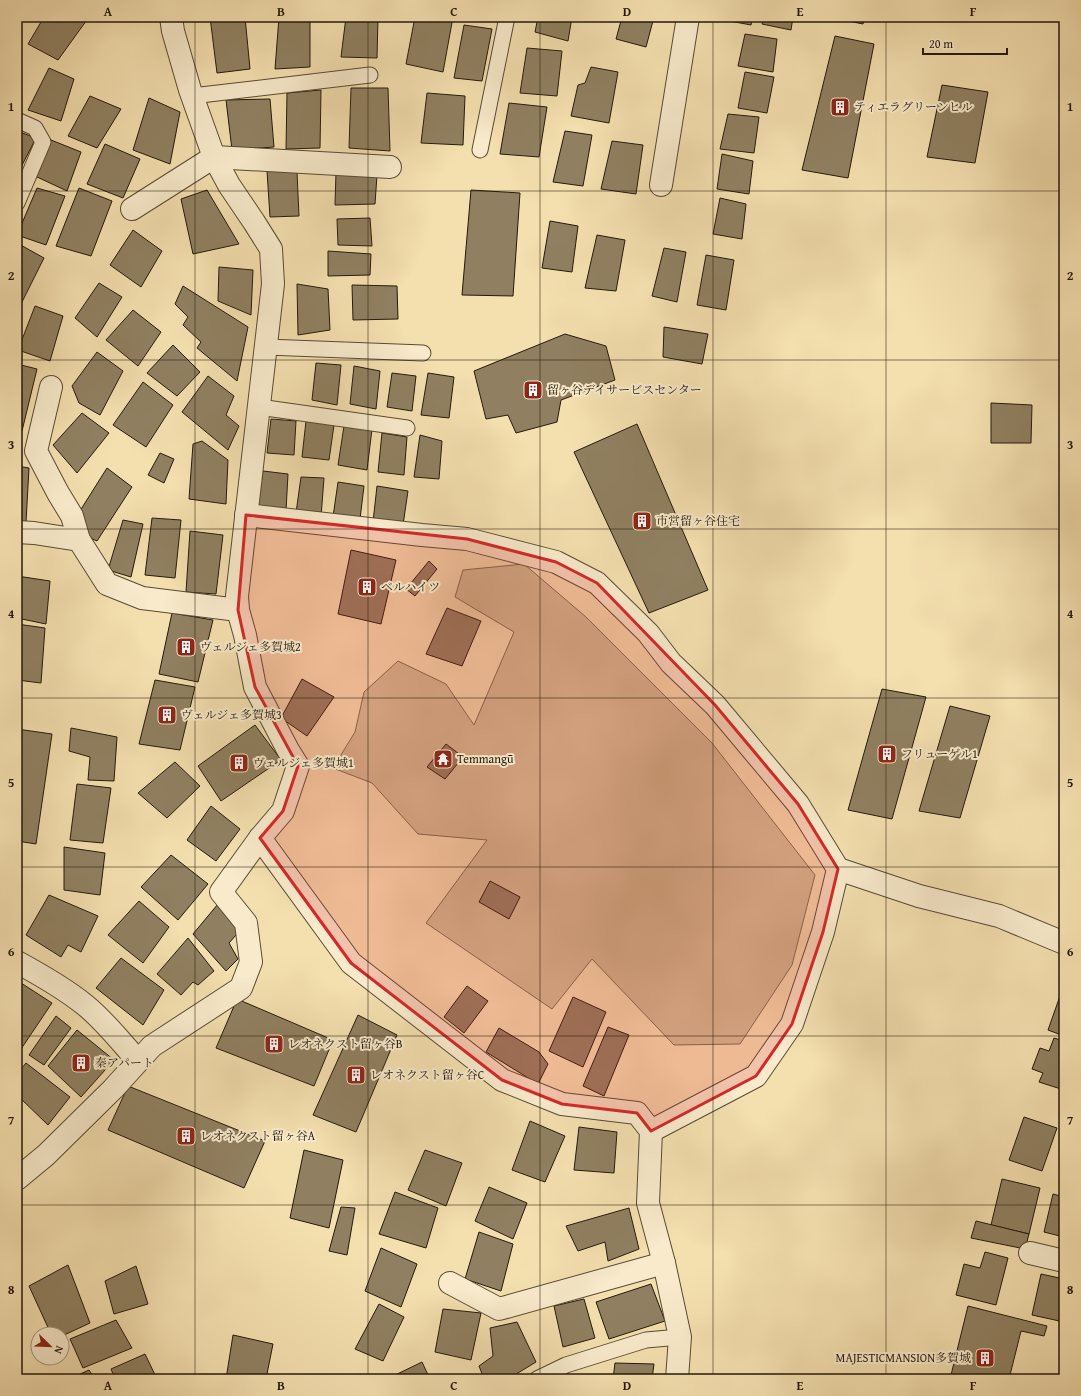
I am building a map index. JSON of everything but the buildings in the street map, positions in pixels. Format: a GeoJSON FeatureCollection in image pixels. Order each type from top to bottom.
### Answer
{"type":"FeatureCollection","features":[{"type":"Feature","properties":{"kind":"street"},"geometry":{"type":"LineString","coordinates":[[17,1179],[57,1144],[113,1089],[152,1046],[241,988],[251,962],[246,923],[222,892],[260,838],[283,811],[298,766],[255,687],[245,635],[238,610],[237,596],[273,284],[271,250],[230,185],[214,156],[192,96],[173,31],[171,17]]}},
{"type":"Feature","properties":{"kind":"street"},"geometry":{"type":"LineString","coordinates":[[661,185],[688,17]]}},
{"type":"Feature","properties":{"kind":"street"},"geometry":{"type":"LineString","coordinates":[[132,209],[214,156],[390,167]]}},
{"type":"Feature","properties":{"kind":"street"},"geometry":{"type":"LineString","coordinates":[[51,387],[36,451],[72,516],[79,540],[107,584],[142,598],[238,610]]}},
{"type":"Feature","properties":{"kind":"street"},"geometry":{"type":"LineString","coordinates":[[246,515],[467,539],[556,562],[598,583],[648,633],[671,663],[715,705],[798,804],[838,869],[919,896],[999,916],[1064,943]]}},
{"type":"Feature","properties":{"kind":"street"},"geometry":{"type":"LineString","coordinates":[[17,532],[79,540]]}},
{"type":"Feature","properties":{"kind":"street"},"geometry":{"type":"LineString","coordinates":[[260,838],[351,963],[502,1080],[562,1104],[637,1113],[651,1131],[648,1203],[664,1263],[680,1337],[677,1379]]}},
{"type":"Feature","properties":{"kind":"street"},"geometry":{"type":"LineString","coordinates":[[651,1131],[756,1076],[792,1024],[823,932],[838,869]]}},
{"type":"Feature","properties":{"kind":"street"},"geometry":{"type":"LineString","coordinates":[[17,962],[55,983],[86,1006],[108,1027],[138,1061]]}},
{"type":"Feature","properties":{"kind":"street"},"geometry":{"type":"LineString","coordinates":[[1030,1253],[1064,1261]]}},
{"type":"Feature","properties":{"kind":"street"},"geometry":{"type":"LineString","coordinates":[[450,1282],[499,1308],[664,1263]]}},
{"type":"Feature","properties":{"kind":"lane"},"geometry":{"type":"LineString","coordinates":[[480,150],[507,17]]}},
{"type":"Feature","properties":{"kind":"lane"},"geometry":{"type":"LineString","coordinates":[[192,96],[370,74]]}},
{"type":"Feature","properties":{"kind":"lane"},"geometry":{"type":"LineString","coordinates":[[17,120],[35,128],[43,142],[17,203]]}},
{"type":"Feature","properties":{"kind":"lane"},"geometry":{"type":"LineString","coordinates":[[266,347],[423,353]]}},
{"type":"Feature","properties":{"kind":"lane"},"geometry":{"type":"LineString","coordinates":[[259,407],[407,428]]}},
{"type":"Feature","properties":{"kind":"lane"},"geometry":{"type":"LineString","coordinates":[[537,1379],[566,1365],[646,1340],[680,1337]]}},
{"type":"Feature","properties":{"kind":"highlighted area"},"geometry":{"type":"Polygon","coordinates":[[[246,515],[467,539],[556,562],[597,583],[715,705],[798,804],[838,869],[823,932],[792,1024],[756,1076],[651,1131],[637,1113],[562,1104],[502,1080],[351,963],[260,838],[283,811],[298,766],[255,687],[238,610],[246,515]]]}},
{"type":"Feature","properties":{"kind":"shaded area"},"geometry":{"type":"Polygon","coordinates":[[[524,564],[586,617],[712,743],[815,875],[792,965],[740,1044],[674,1045],[592,959],[552,1009],[426,923],[487,840],[418,834],[372,783],[333,768],[355,732],[364,692],[398,661],[446,684],[474,725],[514,632],[455,597],[463,570],[524,564]]]}},
{"type":"Feature","properties":{"kind":"place","name":"ティエラグリーンヒル"},"geometry":{"type":"Point","coordinates":[840,107]}},
{"type":"Feature","properties":{"kind":"place","name":"留ヶ谷デイサービスセンター"},"geometry":{"type":"Point","coordinates":[533,390]}},
{"type":"Feature","properties":{"kind":"place","name":"市営留ヶ谷住宅"},"geometry":{"type":"Point","coordinates":[642,521]}},
{"type":"Feature","properties":{"kind":"place","name":"ベルハイツ"},"geometry":{"type":"Point","coordinates":[367,587]}},
{"type":"Feature","properties":{"kind":"place","name":"ヴェルジェ多賀城2"},"geometry":{"type":"Point","coordinates":[186,647]}},
{"type":"Feature","properties":{"kind":"place","name":"ヴェルジェ多賀城3"},"geometry":{"type":"Point","coordinates":[167,715]}},
{"type":"Feature","properties":{"kind":"place","name":"フリューゲル1"},"geometry":{"type":"Point","coordinates":[887,754]}},
{"type":"Feature","properties":{"kind":"place","name":"Temmangū"},"geometry":{"type":"Point","coordinates":[443,759]}},
{"type":"Feature","properties":{"kind":"place","name":"ヴェルジェ多賀城1"},"geometry":{"type":"Point","coordinates":[239,763]}},
{"type":"Feature","properties":{"kind":"place","name":"レオネクスト留ヶ谷B"},"geometry":{"type":"Point","coordinates":[274,1044]}},
{"type":"Feature","properties":{"kind":"place","name":"秦アパート"},"geometry":{"type":"Point","coordinates":[81,1063]}},
{"type":"Feature","properties":{"kind":"place","name":"レオネクスト留ヶ谷C"},"geometry":{"type":"Point","coordinates":[356,1075]}},
{"type":"Feature","properties":{"kind":"place","name":"レオネクスト留ヶ谷A"},"geometry":{"type":"Point","coordinates":[186,1136]}},
{"type":"Feature","properties":{"kind":"place","name":"MAJESTICMANSION多賀城"},"geometry":{"type":"Point","coordinates":[985,1358]}}]}
